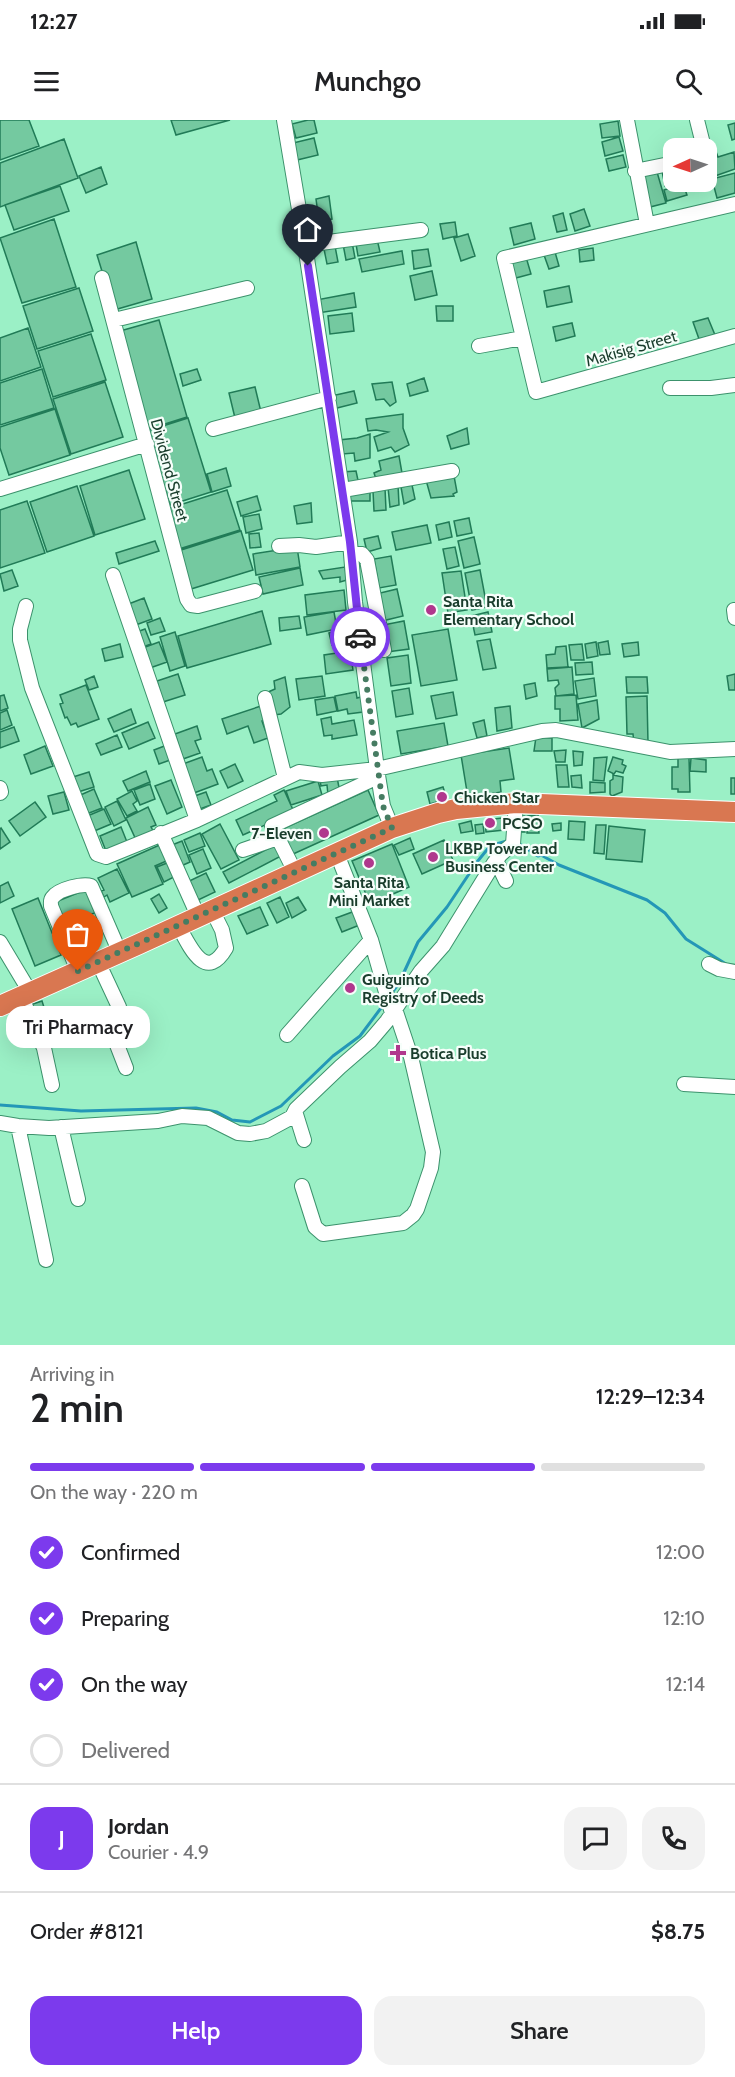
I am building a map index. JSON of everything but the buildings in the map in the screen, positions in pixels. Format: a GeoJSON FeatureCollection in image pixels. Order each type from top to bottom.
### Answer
{"type":"FeatureCollection","features":[{"type":"Feature","properties":{"kind":"highway"},"geometry":{"type":"LineString","coordinates":[[0,1006],[392,828],[438,813],[516,803],[735,812]]}},
{"type":"Feature","properties":{"kind":"street"},"geometry":{"type":"LineString","coordinates":[[284,120],[343,490],[355,602],[383,806],[392,828]]}},
{"type":"Feature","properties":{"kind":"street"},"geometry":{"type":"LineString","coordinates":[[627,120],[647,224]]}},
{"type":"Feature","properties":{"kind":"street"},"geometry":{"type":"LineString","coordinates":[[697,120],[702,138]]}},
{"type":"Feature","properties":{"kind":"street"},"geometry":{"type":"LineString","coordinates":[[635,171],[663,165]]}},
{"type":"Feature","properties":{"kind":"street"},"geometry":{"type":"LineString","coordinates":[[479,346],[523,338],[504,258],[735,204]]}},
{"type":"Feature","properties":{"kind":"street"},"geometry":{"type":"LineString","coordinates":[[305,244],[421,230]]}},
{"type":"Feature","properties":{"kind":"street","name":"Dividend Street"},"geometry":{"type":"LineString","coordinates":[[102,278],[187,599],[191,605],[198,606],[255,591]]}},
{"type":"Feature","properties":{"kind":"street"},"geometry":{"type":"LineString","coordinates":[[114,320],[247,288]]}},
{"type":"Feature","properties":{"kind":"street","name":"Makisig Street"},"geometry":{"type":"LineString","coordinates":[[523,338],[536,392],[735,336]]}},
{"type":"Feature","properties":{"kind":"street"},"geometry":{"type":"LineString","coordinates":[[670,388],[711,388],[735,385]]}},
{"type":"Feature","properties":{"kind":"street"},"geometry":{"type":"LineString","coordinates":[[213,429],[329,398]]}},
{"type":"Feature","properties":{"kind":"street"},"geometry":{"type":"LineString","coordinates":[[0,489],[147,444]]}},
{"type":"Feature","properties":{"kind":"street"},"geometry":{"type":"LineString","coordinates":[[343,490],[452,471]]}},
{"type":"Feature","properties":{"kind":"street"},"geometry":{"type":"LineString","coordinates":[[279,546],[351,548],[362,554],[368,560],[384,650]]}},
{"type":"Feature","properties":{"kind":"street"},"geometry":{"type":"LineString","coordinates":[[113,575],[197,820]]}},
{"type":"Feature","properties":{"kind":"street"},"geometry":{"type":"LineString","coordinates":[[27,606],[20,628],[20,640],[32,688],[97,854],[106,857],[197,820],[299,772],[322,775],[378,773],[543,731],[556,730],[670,752],[735,749]]}},
{"type":"Feature","properties":{"kind":"street"},"geometry":{"type":"LineString","coordinates":[[266,698],[285,778]]}},
{"type":"Feature","properties":{"kind":"street"},"geometry":{"type":"LineString","coordinates":[[295,872],[272,826],[378,773]]}},
{"type":"Feature","properties":{"kind":"street"},"geometry":{"type":"LineString","coordinates":[[0,788],[2,792],[0,793]]}},
{"type":"Feature","properties":{"kind":"street"},"geometry":{"type":"LineString","coordinates":[[0,1123],[18,1126],[61,1127],[158,1121],[182,1116],[208,1119],[238,1133],[250,1134],[266,1131],[291,1117],[340,1067],[370,1041],[390,1004],[443,946],[496,860],[513,844],[516,803]]}},
{"type":"Feature","properties":{"kind":"street"},"geometry":{"type":"LineString","coordinates":[[161,833],[205,913],[222,930],[226,948],[221,957],[209,962],[201,961],[194,954],[178,925]]}},
{"type":"Feature","properties":{"kind":"street"},"geometry":{"type":"LineString","coordinates":[[243,850],[278,838]]}},
{"type":"Feature","properties":{"kind":"street"},"geometry":{"type":"LineString","coordinates":[[302,1186],[315,1227],[323,1234],[403,1223],[409,1220],[417,1209],[431,1168],[433,1152],[411,1058],[390,1004],[371,940],[338,854]]}},
{"type":"Feature","properties":{"kind":"street"},"geometry":{"type":"LineString","coordinates":[[496,860],[506,881]]}},
{"type":"Feature","properties":{"kind":"street"},"geometry":{"type":"LineString","coordinates":[[78,971],[51,906],[54,896],[79,885],[91,886],[120,952]]}},
{"type":"Feature","properties":{"kind":"street"},"geometry":{"type":"LineString","coordinates":[[287,1035],[371,940]]}},
{"type":"Feature","properties":{"kind":"street"},"geometry":{"type":"LineString","coordinates":[[0,942],[26,994],[44,1048],[52,1085]]}},
{"type":"Feature","properties":{"kind":"street"},"geometry":{"type":"LineString","coordinates":[[98,962],[119,1007],[121,1016],[113,1026],[112,1032],[126,1068]]}},
{"type":"Feature","properties":{"kind":"street"},"geometry":{"type":"LineString","coordinates":[[709,964],[719,969],[735,972]]}},
{"type":"Feature","properties":{"kind":"street"},"geometry":{"type":"LineString","coordinates":[[684,1084],[735,1087]]}},
{"type":"Feature","properties":{"kind":"street"},"geometry":{"type":"LineString","coordinates":[[295,1111],[304,1140]]}},
{"type":"Feature","properties":{"kind":"street"},"geometry":{"type":"LineString","coordinates":[[18,1126],[46,1260]]}},
{"type":"Feature","properties":{"kind":"street"},"geometry":{"type":"LineString","coordinates":[[61,1127],[78,1199]]}},
{"type":"Feature","properties":{"kind":"waterway"},"geometry":{"type":"LineString","coordinates":[[391,994],[399,983],[418,942],[447,907],[477,862],[490,846],[510,840]]}},
{"type":"Feature","properties":{"kind":"waterway"},"geometry":{"type":"LineString","coordinates":[[518,843],[538,856],[541,855],[559,865],[647,900],[665,913],[686,939],[726,964]]}},
{"type":"Feature","properties":{"kind":"waterway"},"geometry":{"type":"LineString","coordinates":[[0,1105],[81,1111],[196,1108],[217,1112],[232,1120],[250,1122],[281,1106],[333,1056],[360,1036],[384,1004]]}},
{"type":"Feature","properties":{"kind":"way so far"},"geometry":{"type":"LineString","coordinates":[[78,971],[392,828],[383,806],[360,637]]}},
{"type":"Feature","properties":{"kind":"place","name":"Santa Rita Elementary School"},"geometry":{"type":"Point","coordinates":[431,610]}},
{"type":"Feature","properties":{"kind":"place","name":"Chicken Star"},"geometry":{"type":"Point","coordinates":[442,797]}},
{"type":"Feature","properties":{"kind":"place","name":"PCSO"},"geometry":{"type":"Point","coordinates":[490,823]}},
{"type":"Feature","properties":{"kind":"place","name":"7-Eleven"},"geometry":{"type":"Point","coordinates":[324,833]}},
{"type":"Feature","properties":{"kind":"place","name":"LKBP Tower and Business Center"},"geometry":{"type":"Point","coordinates":[433,857]}},
{"type":"Feature","properties":{"kind":"place","name":"Santa Rita Mini Market"},"geometry":{"type":"Point","coordinates":[369,863]}},
{"type":"Feature","properties":{"kind":"place","name":"Tri Pharmacy"},"geometry":{"type":"Point","coordinates":[78,971]}},
{"type":"Feature","properties":{"kind":"place","name":"Guiguinto Registry of Deeds"},"geometry":{"type":"Point","coordinates":[350,988]}},
{"type":"Feature","properties":{"kind":"place","name":"Botica Plus"},"geometry":{"type":"Point","coordinates":[398,1053]}},
{"type":"Feature","properties":{"kind":"route"},"geometry":{"type":"LineString","coordinates":[[308,266],[350,542],[360,637]]}}]}
